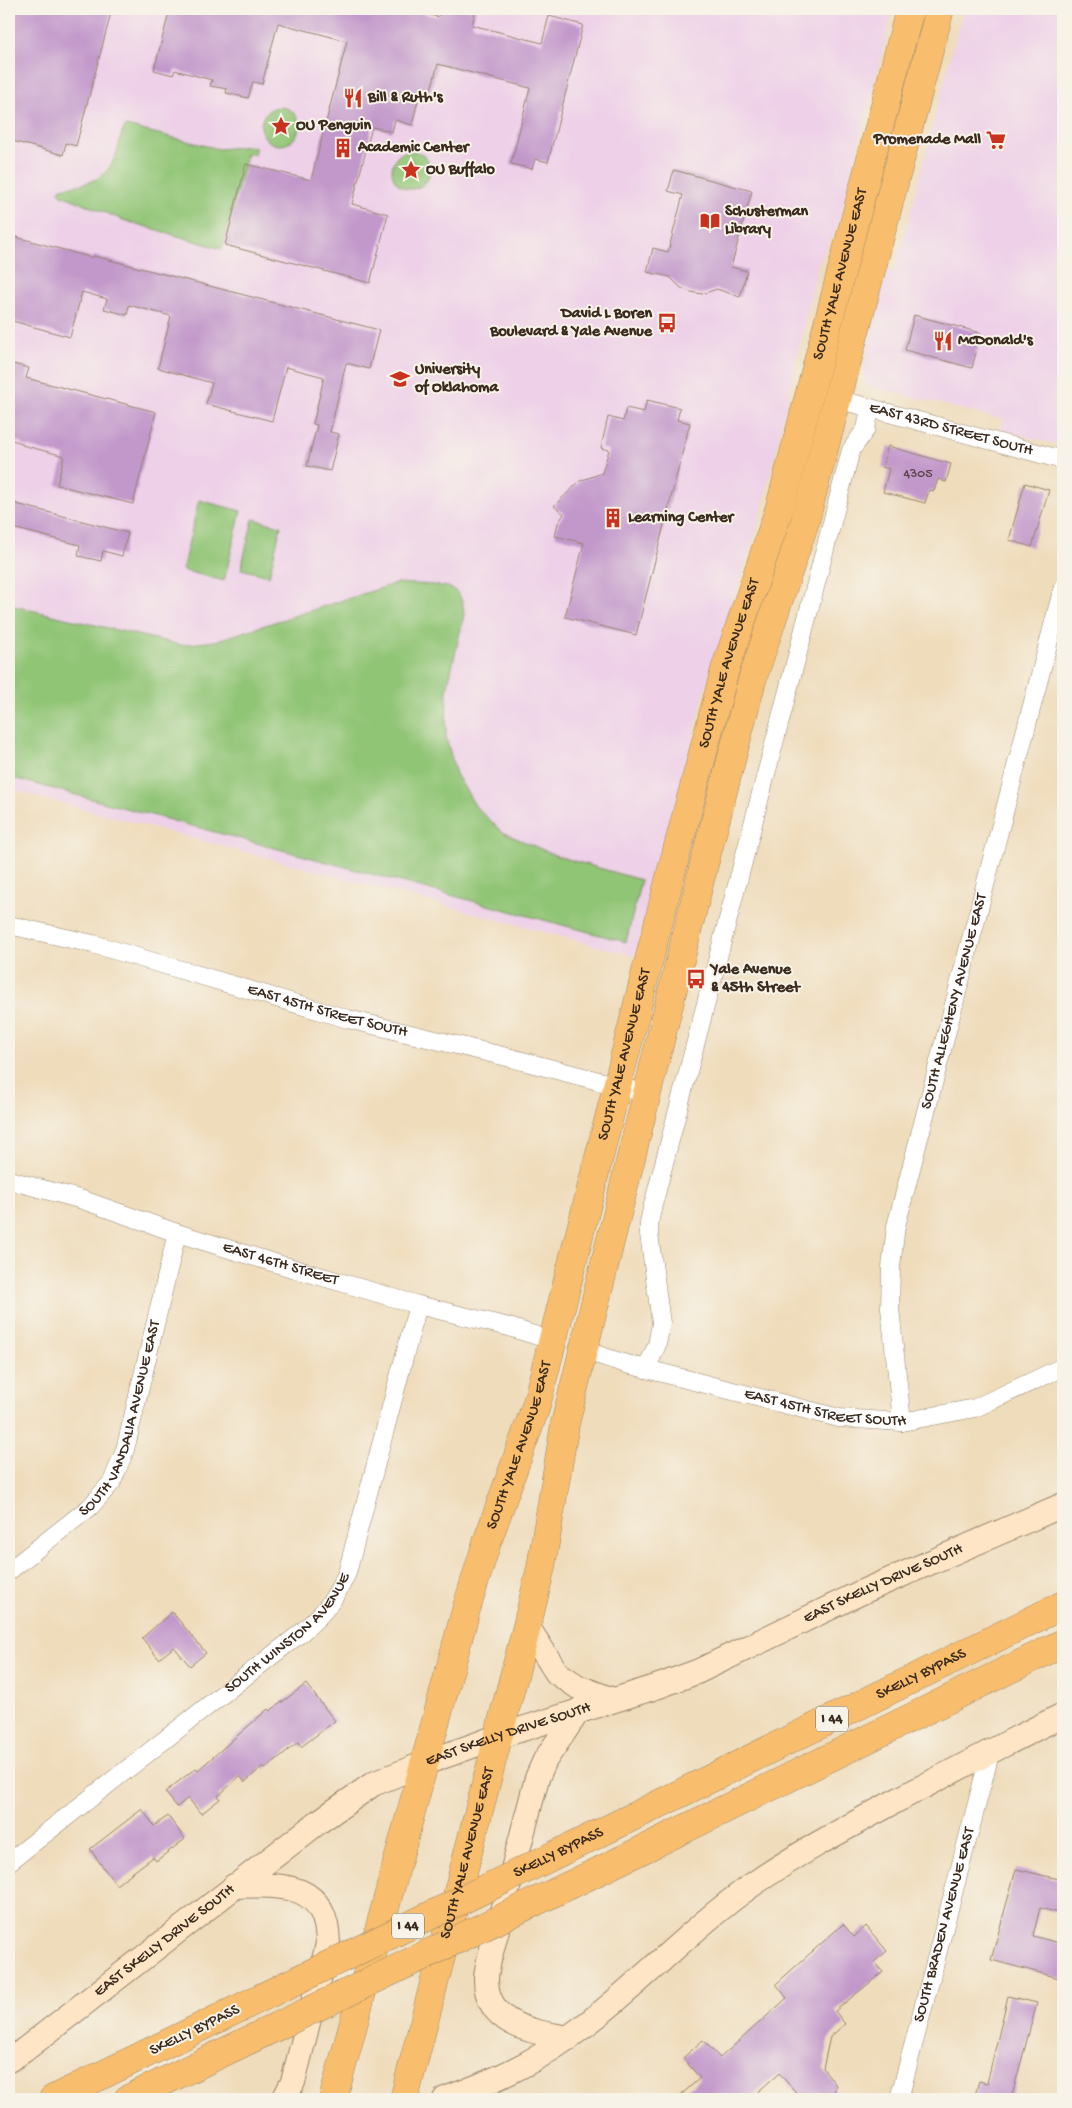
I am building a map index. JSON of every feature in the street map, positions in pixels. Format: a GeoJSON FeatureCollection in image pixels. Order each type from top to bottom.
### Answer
{"type":"FeatureCollection","features":[{"type":"Feature","properties":{"kind":"main road","name":"SOUTH YALE AVENUE EAST"},"geometry":{"type":"LineString","coordinates":[[333,2099],[478,1570],[524,1443],[553,1341],[671,873],[725,670],[780,507],[910,9]]}},
{"type":"Feature","properties":{"kind":"main road","name":"SOUTH YALE AVENUE EAST"},"geometry":{"type":"LineString","coordinates":[[404,2099],[527,1626],[541,1568],[566,1424],[583,1350],[700,880],[752,680],[804,525],[940,9]]}},
{"type":"Feature","properties":{"kind":"main road"},"geometry":{"type":"LineString","coordinates":[[810,390],[837,399]]}},
{"type":"Feature","properties":{"kind":"main road"},"geometry":{"type":"LineString","coordinates":[[671,873],[700,880]]}},
{"type":"Feature","properties":{"kind":"main road"},"geometry":{"type":"LineString","coordinates":[[553,1341],[583,1350]]}},
{"type":"Feature","properties":{"kind":"main road","name":"EAST SKELLY DRIVE SOUTH"},"geometry":{"type":"LineString","coordinates":[[9,2060],[44,2035],[234,1886],[347,1801],[373,1784],[497,1737],[699,1671],[862,1592],[1063,1504]]}},
{"type":"Feature","properties":{"kind":"main road","name":"SKELLY BYPASS"},"geometry":{"type":"LineString","coordinates":[[53,2099],[1063,1605]]}},
{"type":"Feature","properties":{"kind":"main road"},"geometry":{"type":"LineString","coordinates":[[527,1626],[557,1672],[578,1687],[614,1700]]}},
{"type":"Feature","properties":{"kind":"main road","name":"SKELLY BYPASS"},"geometry":{"type":"LineString","coordinates":[[128,2099],[1063,1643]]}},
{"type":"Feature","properties":{"kind":"main road"},"geometry":{"type":"LineString","coordinates":[[569,2038],[535,2032],[507,2021],[496,2010],[489,1996],[486,1980],[489,1960],[537,1778],[545,1760],[579,1710]]}},
{"type":"Feature","properties":{"kind":"main road"},"geometry":{"type":"LineString","coordinates":[[445,2099],[491,2082],[519,2069],[569,2038],[604,2011],[702,1924],[751,1886],[830,1836],[991,1750],[1063,1715]]}},
{"type":"Feature","properties":{"kind":"main road"},"geometry":{"type":"LineString","coordinates":[[234,1886],[279,1885],[303,1892],[312,1899],[326,1920],[328,1944],[293,2082],[284,2099]]}},
{"type":"Feature","properties":{"kind":"street","name":"EAST 43RD STREET SOUTH"},"geometry":{"type":"LineString","coordinates":[[837,399],[1063,460]]}},
{"type":"Feature","properties":{"kind":"street"},"geometry":{"type":"LineString","coordinates":[[646,1369],[657,1345],[661,1324],[648,1222],[851,450],[866,429],[870,409]]}},
{"type":"Feature","properties":{"kind":"street","name":"SOUTH ALLEGHENY AVENUE EAST"},"geometry":{"type":"LineString","coordinates":[[902,1422],[890,1308],[891,1267],[896,1226],[1063,587]]}},
{"type":"Feature","properties":{"kind":"street","name":"EAST 45TH STREET SOUTH"},"geometry":{"type":"LineString","coordinates":[[9,925],[92,944],[348,1019],[511,1058],[648,1094]]}},
{"type":"Feature","properties":{"kind":"street","name":"EAST 46TH STREET"},"geometry":{"type":"LineString","coordinates":[[9,1180],[83,1200],[177,1233],[418,1305],[509,1327],[553,1341]]}},
{"type":"Feature","properties":{"kind":"street","name":"SOUTH VANDALIA AVENUE EAST"},"geometry":{"type":"LineString","coordinates":[[9,1571],[90,1507],[112,1482],[125,1450],[177,1233]]}},
{"type":"Feature","properties":{"kind":"street","name":"SOUTH WINSTON AVENUE"},"geometry":{"type":"LineString","coordinates":[[9,1862],[325,1612],[333,1601],[347,1573],[418,1305]]}},
{"type":"Feature","properties":{"kind":"street","name":"EAST 45TH STREET SOUTH"},"geometry":{"type":"LineString","coordinates":[[583,1350],[646,1369],[839,1418],[902,1422],[975,1408],[1063,1366]]}},
{"type":"Feature","properties":{"kind":"street","name":"SOUTH BRADEN AVENUE EAST"},"geometry":{"type":"LineString","coordinates":[[899,2099],[991,1750]]}},
{"type":"Feature","properties":{"kind":"shaded area","name":"University of Oklahoma"},"geometry":{"type":"Polygon","coordinates":[[[9,9],[893,9],[839,223],[818,265],[757,528],[711,667],[635,956],[9,789],[9,9]]]}},
{"type":"Feature","properties":{"kind":"shaded area","name":"Promenade Mall"},"geometry":{"type":"Polygon","coordinates":[[[963,9],[1063,9],[1063,446],[1001,430],[1004,420],[866,385],[864,369],[868,342],[887,270],[895,272],[963,9]]]}},
{"type":"Feature","properties":{"kind":"green space"},"geometry":{"type":"Polygon","coordinates":[[[280,107],[294,112],[299,126],[294,140],[280,145],[266,140],[261,126],[266,112],[280,107]]]}},
{"type":"Feature","properties":{"kind":"green space"},"geometry":{"type":"Polygon","coordinates":[[[126,126],[219,149],[249,146],[255,148],[255,155],[247,153],[222,249],[123,220],[62,195],[59,191],[61,188],[88,183],[102,176],[113,162],[121,135],[126,126]]]}},
{"type":"Feature","properties":{"kind":"green space"},"geometry":{"type":"Polygon","coordinates":[[[411,151],[418,152],[424,157],[429,163],[429,177],[424,183],[418,188],[411,189],[404,188],[398,183],[393,177],[392,170],[393,163],[398,157],[404,152],[411,151]]]}},
{"type":"Feature","properties":{"kind":"green space"},"geometry":{"type":"Polygon","coordinates":[[[199,500],[241,511],[224,581],[182,570],[199,500]]]}},
{"type":"Feature","properties":{"kind":"green space"},"geometry":{"type":"Polygon","coordinates":[[[253,519],[281,526],[269,576],[241,569],[253,519]]]}},
{"type":"Feature","properties":{"kind":"green space"},"geometry":{"type":"Polygon","coordinates":[[[397,583],[446,587],[457,592],[461,599],[464,615],[447,689],[446,737],[456,774],[476,807],[502,832],[557,856],[641,880],[626,942],[9,777],[9,605],[181,645],[215,641],[397,583]]]}},
{"type":"Feature","properties":{"kind":"building"},"geometry":{"type":"Polygon","coordinates":[[[9,9],[112,9],[76,146],[66,143],[63,155],[9,140],[9,9]]]}},
{"type":"Feature","properties":{"kind":"building","name":"Academic Center"},"geometry":{"type":"Polygon","coordinates":[[[170,9],[407,9],[438,17],[441,9],[476,9],[472,25],[542,43],[549,16],[583,25],[548,162],[535,159],[532,169],[511,164],[530,88],[438,64],[431,90],[421,88],[412,125],[395,120],[392,132],[372,127],[352,204],[388,214],[370,283],[225,245],[246,164],[311,180],[347,41],[278,23],[262,84],[253,82],[248,98],[226,93],[227,89],[210,86],[212,80],[175,70],[173,75],[154,70],[170,9]]]}},
{"type":"Feature","properties":{"kind":"building","name":"Schusterman Library"},"geometry":{"type":"Polygon","coordinates":[[[674,170],[752,191],[731,267],[747,271],[740,297],[717,289],[702,294],[691,292],[681,288],[670,277],[647,272],[653,248],[668,252],[683,195],[668,191],[674,170]]]}},
{"type":"Feature","properties":{"kind":"building"},"geometry":{"type":"Polygon","coordinates":[[[9,235],[379,330],[369,369],[346,363],[330,432],[339,434],[330,471],[307,466],[317,425],[313,424],[324,377],[286,367],[272,421],[206,404],[212,383],[158,368],[171,316],[129,305],[127,315],[104,309],[107,299],[82,292],[70,337],[9,320],[9,235]]]}},
{"type":"Feature","properties":{"kind":"building","name":"McDonald's"},"geometry":{"type":"Polygon","coordinates":[[[914,315],[981,333],[972,368],[905,350],[914,315]]]}},
{"type":"Feature","properties":{"kind":"building"},"geometry":{"type":"Polygon","coordinates":[[[9,363],[29,368],[26,378],[156,412],[133,504],[57,485],[64,456],[22,445],[22,443],[9,439],[9,363]]]}},
{"type":"Feature","properties":{"kind":"building","name":"Learning Center"},"geometry":{"type":"Polygon","coordinates":[[[647,400],[680,408],[677,420],[690,423],[636,635],[565,617],[584,543],[555,536],[558,523],[564,514],[554,506],[580,481],[602,473],[609,450],[601,448],[608,417],[623,421],[626,408],[644,412],[647,400]]]}},
{"type":"Feature","properties":{"kind":"building"},"geometry":{"type":"Polygon","coordinates":[[[888,446],[951,464],[946,482],[938,479],[934,491],[929,490],[925,503],[883,492],[889,469],[882,467],[888,446]]]}},
{"type":"Feature","properties":{"kind":"building"},"geometry":{"type":"Polygon","coordinates":[[[1025,483],[1049,490],[1032,547],[1009,540],[1025,483]]]}},
{"type":"Feature","properties":{"kind":"building"},"geometry":{"type":"Polygon","coordinates":[[[9,502],[128,533],[122,556],[103,551],[101,561],[78,556],[80,545],[9,527],[9,502]]]}},
{"type":"Feature","properties":{"kind":"building"},"geometry":{"type":"Polygon","coordinates":[[[172,1612],[206,1653],[190,1666],[174,1647],[159,1659],[142,1638],[172,1612]]]}},
{"type":"Feature","properties":{"kind":"building"},"geometry":{"type":"Polygon","coordinates":[[[306,1684],[335,1721],[301,1747],[298,1742],[265,1769],[263,1766],[245,1782],[240,1776],[218,1796],[220,1799],[201,1814],[188,1798],[177,1807],[165,1792],[196,1768],[198,1770],[268,1709],[270,1711],[306,1684]]]}},
{"type":"Feature","properties":{"kind":"building"},"geometry":{"type":"Polygon","coordinates":[[[142,1809],[154,1826],[168,1816],[185,1839],[156,1861],[153,1857],[116,1885],[90,1849],[142,1809]]]}},
{"type":"Feature","properties":{"kind":"building"},"geometry":{"type":"Polygon","coordinates":[[[1016,1869],[1063,1880],[1063,1914],[1040,1908],[1033,1936],[1063,1944],[1063,1979],[991,1960],[1016,1869]]]}},
{"type":"Feature","properties":{"kind":"building"},"geometry":{"type":"Polygon","coordinates":[[[843,1924],[854,1937],[866,1926],[887,1951],[874,1962],[883,1972],[835,2011],[845,2024],[830,2037],[823,2068],[836,2085],[833,2099],[802,2099],[779,2073],[750,2099],[676,2099],[700,2078],[683,2058],[703,2040],[720,2058],[787,1998],[776,1984],[843,1924]]]}},
{"type":"Feature","properties":{"kind":"building"},"geometry":{"type":"Polygon","coordinates":[[[1008,1996],[1037,2003],[1011,2099],[974,2099],[979,2081],[987,2083],[1008,1996]]]}},
{"type":"Feature","properties":{"kind":"place","name":"Bill & Ruth's"},"geometry":{"type":"Point","coordinates":[353,98]}},
{"type":"Feature","properties":{"kind":"place","name":"OU Penguin"},"geometry":{"type":"Point","coordinates":[281,126]}},
{"type":"Feature","properties":{"kind":"place","name":"Promenade Mall"},"geometry":{"type":"Point","coordinates":[996,140]}},
{"type":"Feature","properties":{"kind":"place","name":"Academic Center"},"geometry":{"type":"Point","coordinates":[343,148]}},
{"type":"Feature","properties":{"kind":"place","name":"OU Buffalo"},"geometry":{"type":"Point","coordinates":[411,170]}},
{"type":"Feature","properties":{"kind":"place","name":"Schusterman Library"},"geometry":{"type":"Point","coordinates":[710,221]}},
{"type":"Feature","properties":{"kind":"place","name":"David L Boren Boulevard & Yale Avenue"},"geometry":{"type":"Point","coordinates":[667,323]}},
{"type":"Feature","properties":{"kind":"place","name":"McDonald's"},"geometry":{"type":"Point","coordinates":[943,341]}},
{"type":"Feature","properties":{"kind":"place","name":"University of Oklahoma"},"geometry":{"type":"Point","coordinates":[400,379]}},
{"type":"Feature","properties":{"kind":"place","name":"Learning Center"},"geometry":{"type":"Point","coordinates":[613,518]}},
{"type":"Feature","properties":{"kind":"place","name":"Yale Avenue & 45th Street"},"geometry":{"type":"Point","coordinates":[696,979]}}]}
